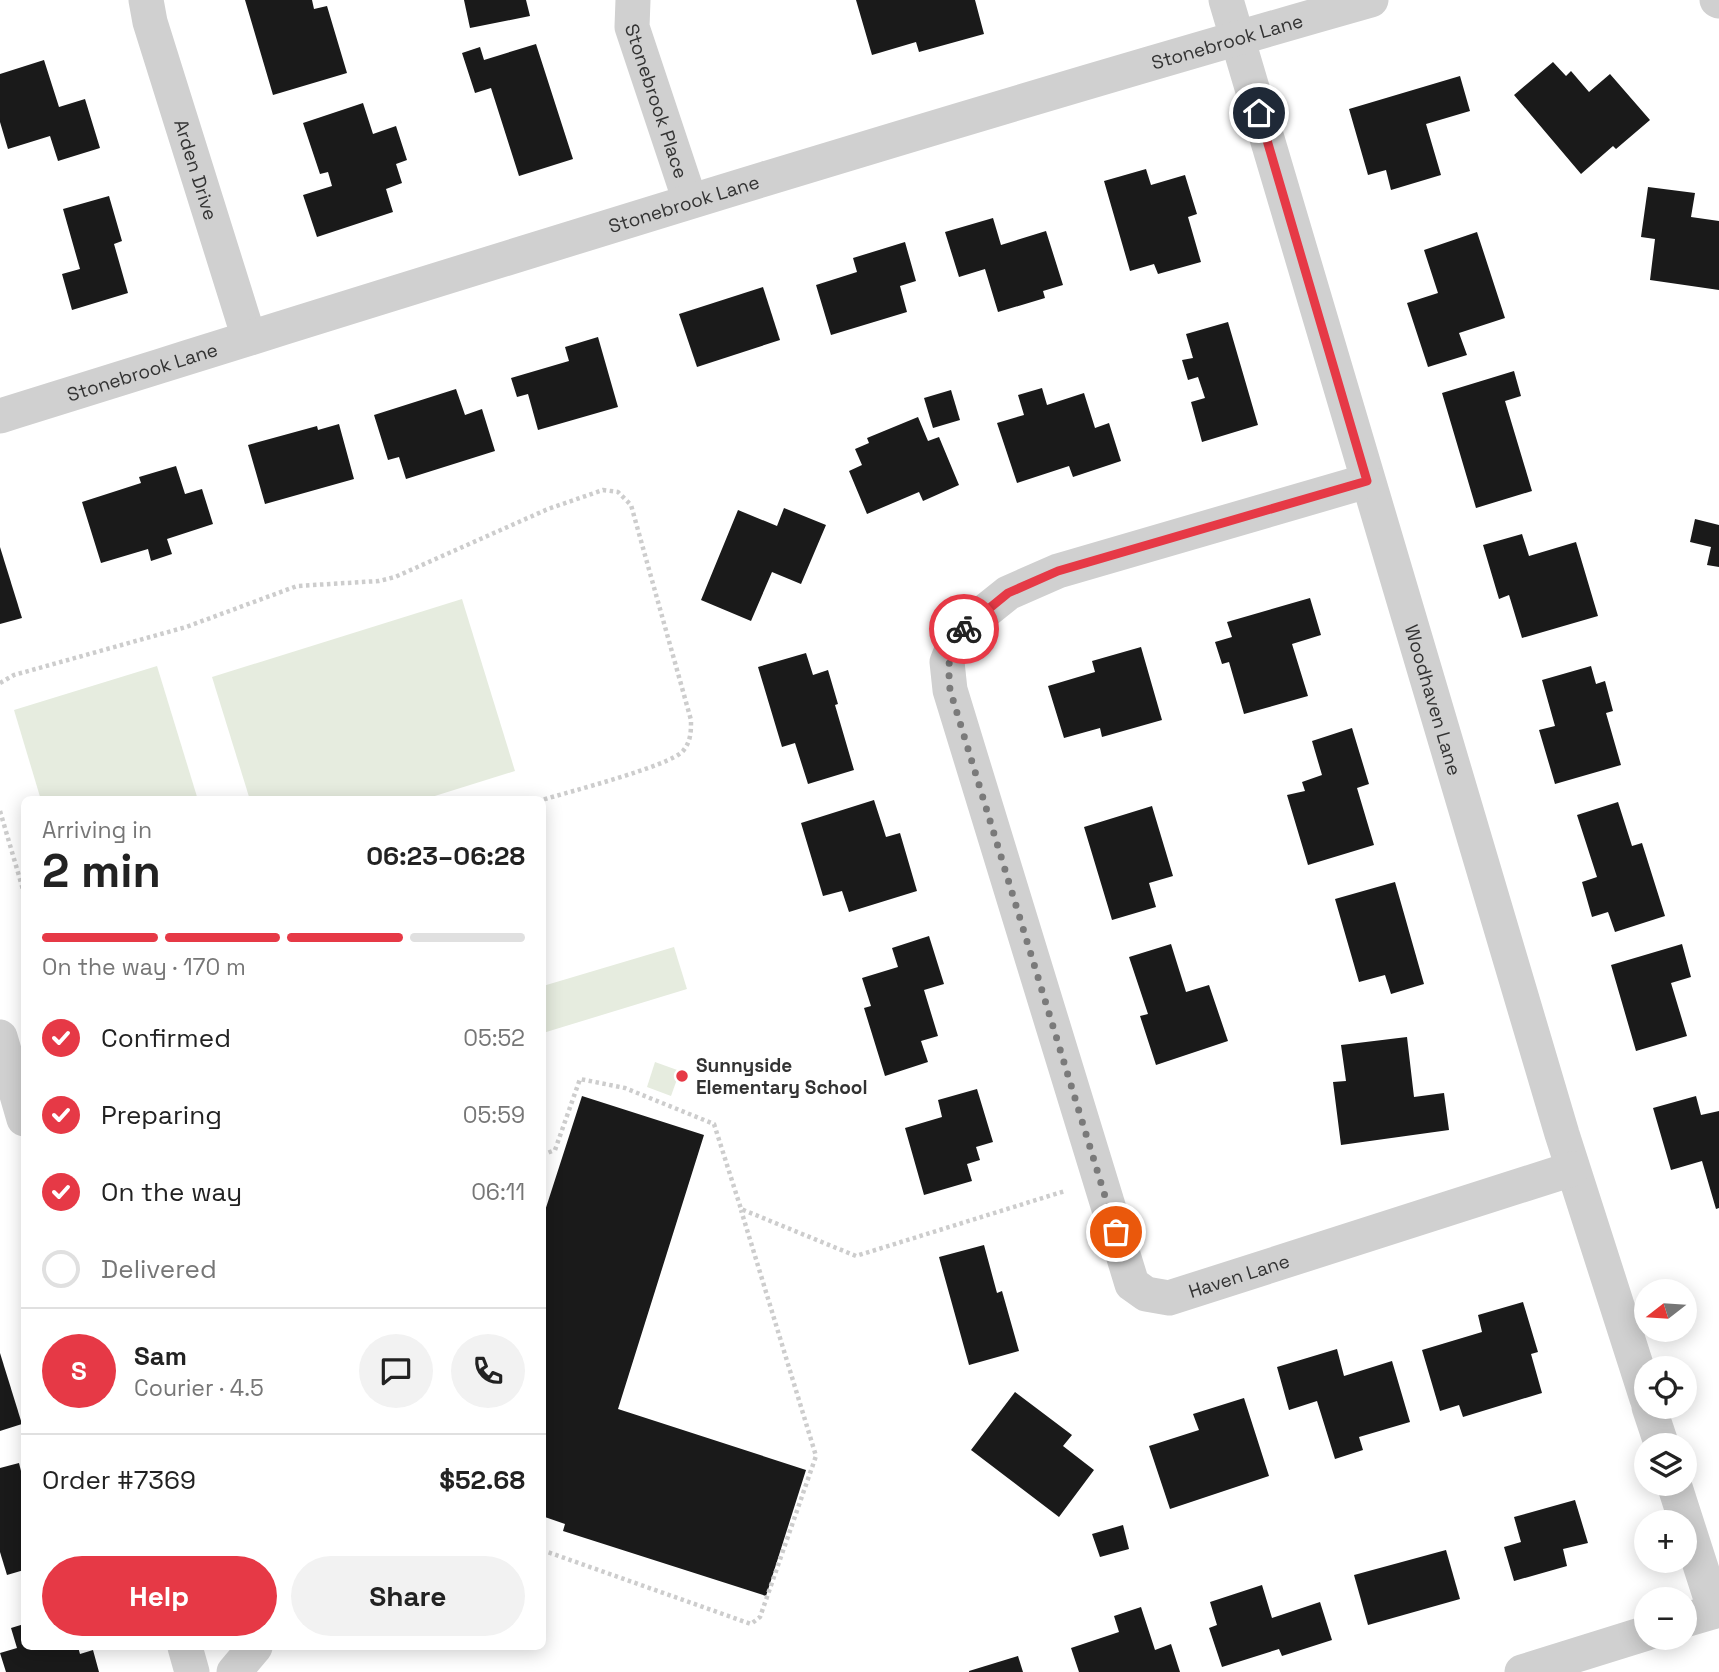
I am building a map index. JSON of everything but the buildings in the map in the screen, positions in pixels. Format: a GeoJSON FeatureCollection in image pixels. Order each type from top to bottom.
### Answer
{"type":"FeatureCollection","features":[{"type":"Feature","properties":{"kind":"street","name":"Arden Drive"},"geometry":{"type":"LineString","coordinates":[[146,0],[150,22],[249,338]]}},
{"type":"Feature","properties":{"kind":"street","name":"Stonebrook Place"},"geometry":{"type":"LineString","coordinates":[[633,0],[632,27],[690,201]]}},
{"type":"Feature","properties":{"kind":"street","name":"Woodhaven Lane"},"geometry":{"type":"LineString","coordinates":[[1226,0],[1572,1169],[1634,1359]]}},
{"type":"Feature","properties":{"kind":"street","name":"Stonebrook Lane"},"geometry":{"type":"LineString","coordinates":[[0,416],[690,201],[1371,0]]}},
{"type":"Feature","properties":{"kind":"street","name":"Haven Lane"},"geometry":{"type":"LineString","coordinates":[[1367,481],[1058,571],[1008,593],[968,625],[955,642],[947,662],[950,690],[1132,1283],[1146,1294],[1169,1298],[1572,1169]]}},
{"type":"Feature","properties":{"kind":"street"},"geometry":{"type":"LineString","coordinates":[[0,1038],[21,1109]]}},
{"type":"Feature","properties":{"kind":"street"},"geometry":{"type":"LineString","coordinates":[[1677,1496],[1707,1614]]}},
{"type":"Feature","properties":{"kind":"street"},"geometry":{"type":"LineString","coordinates":[[1522,1672],[1634,1637]]}},
{"type":"Feature","properties":{"kind":"street"},"geometry":{"type":"LineString","coordinates":[[186,1650],[192,1672]]}},
{"type":"Feature","properties":{"kind":"street"},"geometry":{"type":"LineString","coordinates":[[234,1672],[252,1650]]}},
{"type":"Feature","properties":{"kind":"path"},"geometry":{"type":"LineString","coordinates":[[0,683],[14,675],[186,627],[297,586],[379,581],[395,577],[548,509],[603,490],[618,492],[631,505],[691,720],[690,740],[681,754],[660,764],[546,799]]}},
{"type":"Feature","properties":{"kind":"path"},"geometry":{"type":"LineString","coordinates":[[0,811],[21,882]]}},
{"type":"Feature","properties":{"kind":"path"},"geometry":{"type":"LineString","coordinates":[[546,1153],[555,1150],[580,1079],[625,1088],[714,1124],[816,1456],[760,1617],[751,1624],[546,1551]]}},
{"type":"Feature","properties":{"kind":"path"},"geometry":{"type":"LineString","coordinates":[[741,1209],[856,1256],[1065,1191]]}},
{"type":"Feature","properties":{"kind":"shaded area"},"geometry":{"type":"Polygon","coordinates":[[[462,599],[515,771],[435,796],[249,796],[212,677],[462,599]]]}},
{"type":"Feature","properties":{"kind":"shaded area"},"geometry":{"type":"Polygon","coordinates":[[[157,666],[197,796],[40,796],[14,710],[157,666]]]}},
{"type":"Feature","properties":{"kind":"shaded area"},"geometry":{"type":"Polygon","coordinates":[[[674,947],[687,989],[546,1032],[546,985],[674,947]]]}},
{"type":"Feature","properties":{"kind":"shaded area"},"geometry":{"type":"Polygon","coordinates":[[[655,1062],[680,1071],[671,1096],[647,1087],[655,1062]]]}},
{"type":"Feature","properties":{"kind":"way so far"},"geometry":{"type":"LineString","coordinates":[[964,629],[947,662],[950,690],[1116,1232]]}},
{"type":"Feature","properties":{"kind":"place","name":"Sunnyside Elementary School"},"geometry":{"type":"Point","coordinates":[682,1076]}},
{"type":"Feature","properties":{"kind":"route"},"geometry":{"type":"LineString","coordinates":[[964,629],[1008,593],[1058,571],[1367,481],[1259,113]]}}]}
